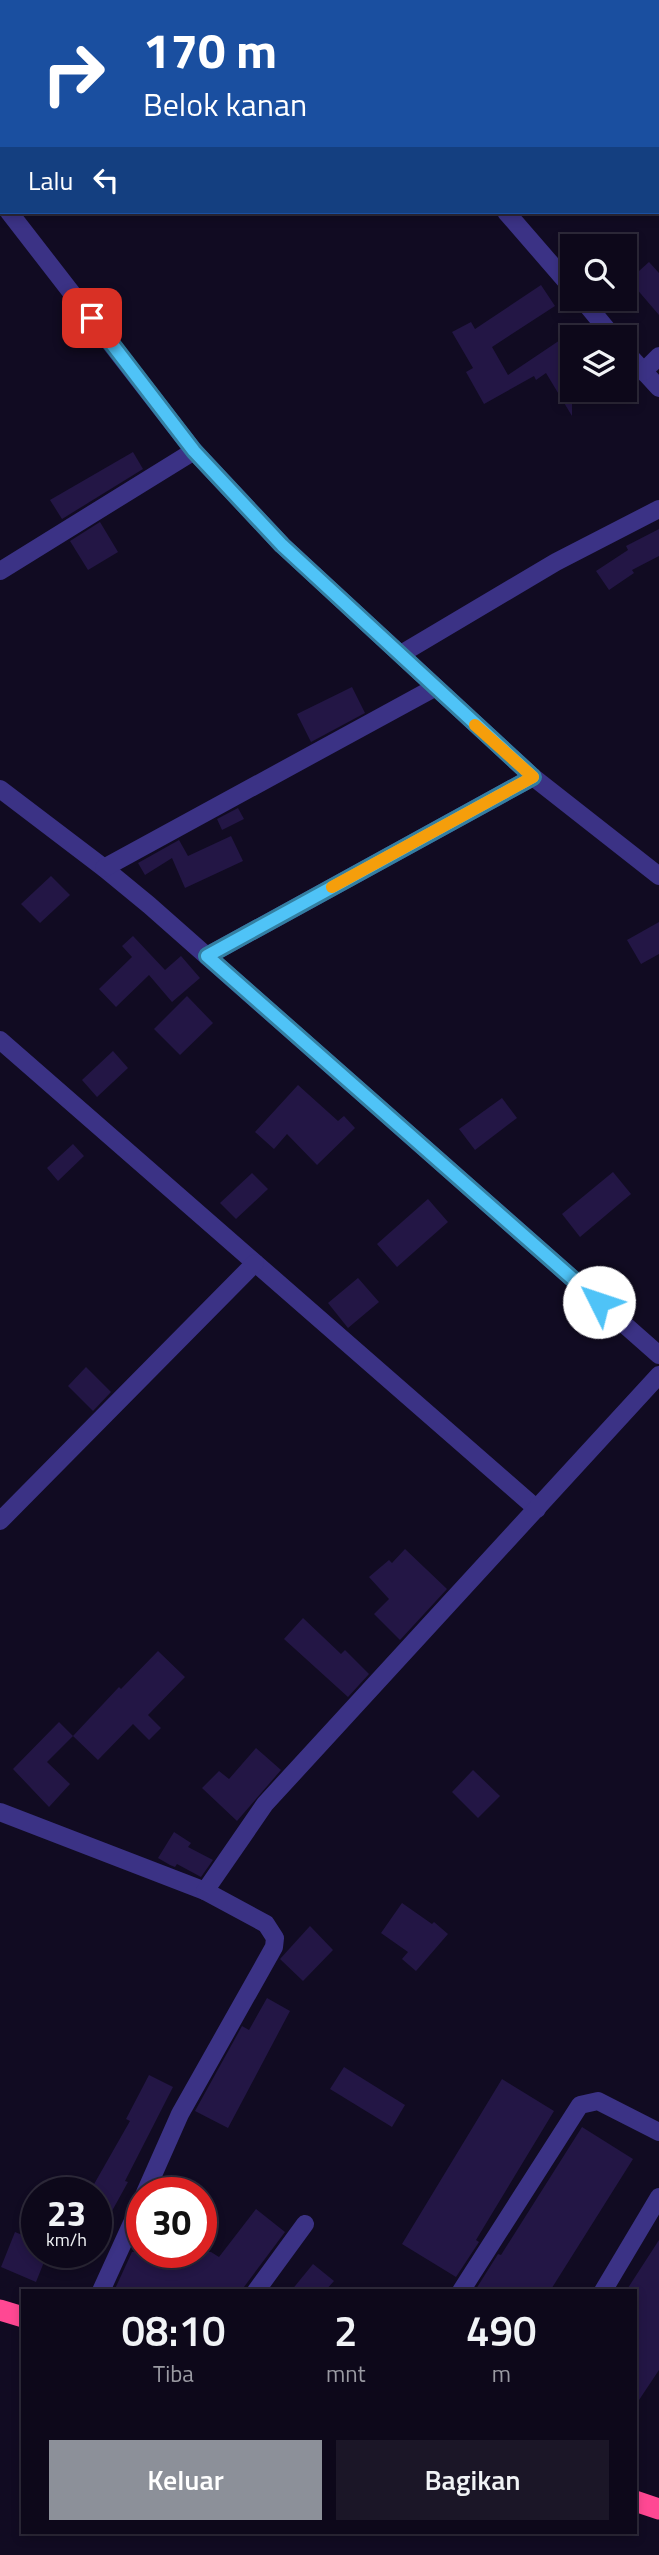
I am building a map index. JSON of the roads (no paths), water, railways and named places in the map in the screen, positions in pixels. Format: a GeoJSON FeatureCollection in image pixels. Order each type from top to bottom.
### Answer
{"type":"FeatureCollection","features":[{"type":"Feature","properties":{"kind":"highway"},"geometry":{"type":"LineString","coordinates":[[0,2310],[21,2316]]}},
{"type":"Feature","properties":{"kind":"highway"},"geometry":{"type":"LineString","coordinates":[[637,2502],[659,2509]]}},
{"type":"Feature","properties":{"kind":"street"},"geometry":{"type":"LineString","coordinates":[[11,214],[194,451],[282,545],[533,777],[659,876]]}},
{"type":"Feature","properties":{"kind":"street"},"geometry":{"type":"LineString","coordinates":[[508,214],[560,274]]}},
{"type":"Feature","properties":{"kind":"street"},"geometry":{"type":"LineString","coordinates":[[592,311],[603,325]]}},
{"type":"Feature","properties":{"kind":"street"},"geometry":{"type":"LineString","coordinates":[[643,372],[659,356]]}},
{"type":"Feature","properties":{"kind":"street"},"geometry":{"type":"LineString","coordinates":[[637,365],[659,388]]}},
{"type":"Feature","properties":{"kind":"street"},"geometry":{"type":"LineString","coordinates":[[0,572],[194,451]]}},
{"type":"Feature","properties":{"kind":"street"},"geometry":{"type":"LineString","coordinates":[[401,654],[556,562],[659,509]]}},
{"type":"Feature","properties":{"kind":"street"},"geometry":{"type":"LineString","coordinates":[[104,867],[434,688]]}},
{"type":"Feature","properties":{"kind":"street"},"geometry":{"type":"LineString","coordinates":[[207,956],[533,777]]}},
{"type":"Feature","properties":{"kind":"street"},"geometry":{"type":"LineString","coordinates":[[0,789],[104,867],[659,1355]]}},
{"type":"Feature","properties":{"kind":"street"},"geometry":{"type":"LineString","coordinates":[[0,1040],[537,1509]]}},
{"type":"Feature","properties":{"kind":"street"},"geometry":{"type":"LineString","coordinates":[[0,1521],[255,1263]]}},
{"type":"Feature","properties":{"kind":"street"},"geometry":{"type":"LineString","coordinates":[[205,1891],[265,1804],[659,1375]]}},
{"type":"Feature","properties":{"kind":"street"},"geometry":{"type":"LineString","coordinates":[[0,1812],[205,1891],[266,1924],[275,1938],[274,1947],[180,2114],[152,2177]]}},
{"type":"Feature","properties":{"kind":"street"},"geometry":{"type":"LineString","coordinates":[[462,2289],[580,2105],[598,2101],[659,2132]]}},
{"type":"Feature","properties":{"kind":"street"},"geometry":{"type":"LineString","coordinates":[[604,2289],[659,2197]]}},
{"type":"Feature","properties":{"kind":"street"},"geometry":{"type":"LineString","coordinates":[[257,2289],[305,2224]]}},
{"type":"Feature","properties":{"kind":"street"},"geometry":{"type":"LineString","coordinates":[[102,2289],[126,2236]]}}]}
